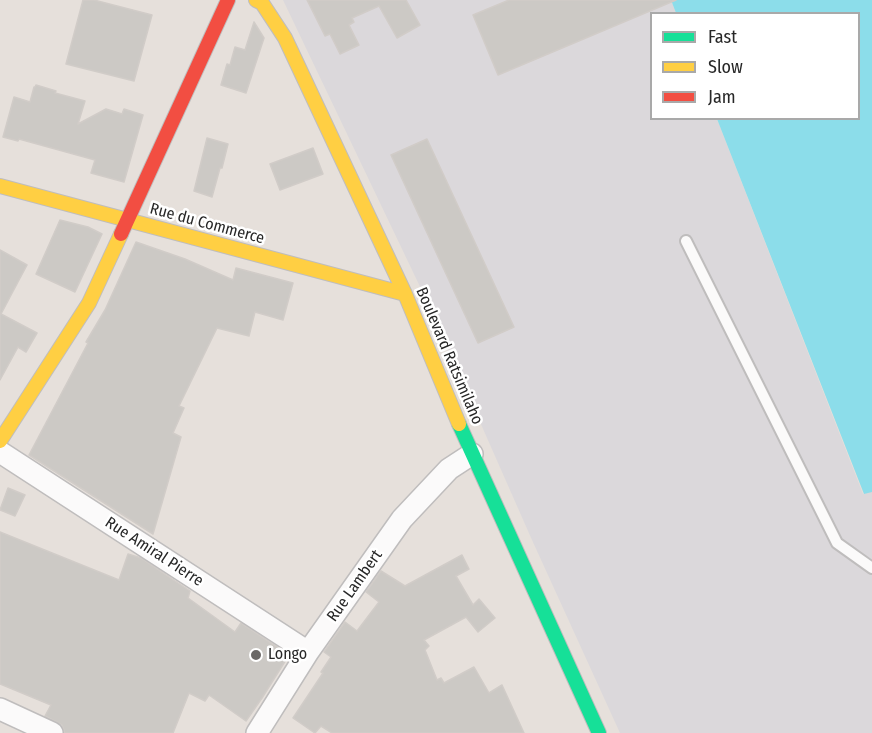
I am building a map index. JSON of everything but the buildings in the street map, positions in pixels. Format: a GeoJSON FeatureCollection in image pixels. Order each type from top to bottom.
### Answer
{"type":"FeatureCollection","features":[{"type":"Feature","properties":{"kind":"street"},"geometry":{"type":"LineString","coordinates":[[0,441],[89,303],[228,0]]}},
{"type":"Feature","properties":{"kind":"street","name":"Boulevard Ratsimilaho"},"geometry":{"type":"LineString","coordinates":[[256,0],[262,3],[285,38],[405,294],[472,454],[599,733]]}},
{"type":"Feature","properties":{"kind":"street","name":"Rue du Commerce"},"geometry":{"type":"LineString","coordinates":[[0,186],[405,294]]}},
{"type":"Feature","properties":{"kind":"street","name":"Rue Amiral Pierre"},"geometry":{"type":"LineString","coordinates":[[0,453],[308,652]]}},
{"type":"Feature","properties":{"kind":"street","name":"Rue Lambert"},"geometry":{"type":"LineString","coordinates":[[257,733],[308,652],[402,519],[449,469],[472,454]]}},
{"type":"Feature","properties":{"kind":"street"},"geometry":{"type":"LineString","coordinates":[[0,710],[52,733]]}},
{"type":"Feature","properties":{"kind":"lane"},"geometry":{"type":"LineString","coordinates":[[686,241],[837,543],[872,568]]}},
{"type":"Feature","properties":{"kind":"shaded area"},"geometry":{"type":"Polygon","coordinates":[[[283,0],[671,0],[676,12],[650,12],[650,120],[717,120],[863,494],[872,491],[872,733],[620,733],[424,295],[283,0]]]}},
{"type":"Feature","properties":{"kind":"water"},"geometry":{"type":"Polygon","coordinates":[[[671,0],[872,0],[872,492],[864,494],[717,120],[860,120],[860,12],[676,12],[671,0]]]}},
{"type":"Feature","properties":{"kind":"traffic: fast"},"geometry":{"type":"LineString","coordinates":[[459,424],[599,733]]}},
{"type":"Feature","properties":{"kind":"traffic: slow"},"geometry":{"type":"LineString","coordinates":[[256,0],[262,3],[285,38],[405,294],[459,424]]}},
{"type":"Feature","properties":{"kind":"traffic: slow"},"geometry":{"type":"LineString","coordinates":[[0,186],[405,294]]}},
{"type":"Feature","properties":{"kind":"traffic: slow"},"geometry":{"type":"LineString","coordinates":[[0,441],[89,303],[121,234]]}},
{"type":"Feature","properties":{"kind":"traffic: jam"},"geometry":{"type":"LineString","coordinates":[[121,234],[228,0]]}},
{"type":"Feature","properties":{"kind":"place","name":"Longo"},"geometry":{"type":"Point","coordinates":[256,655]}}]}
